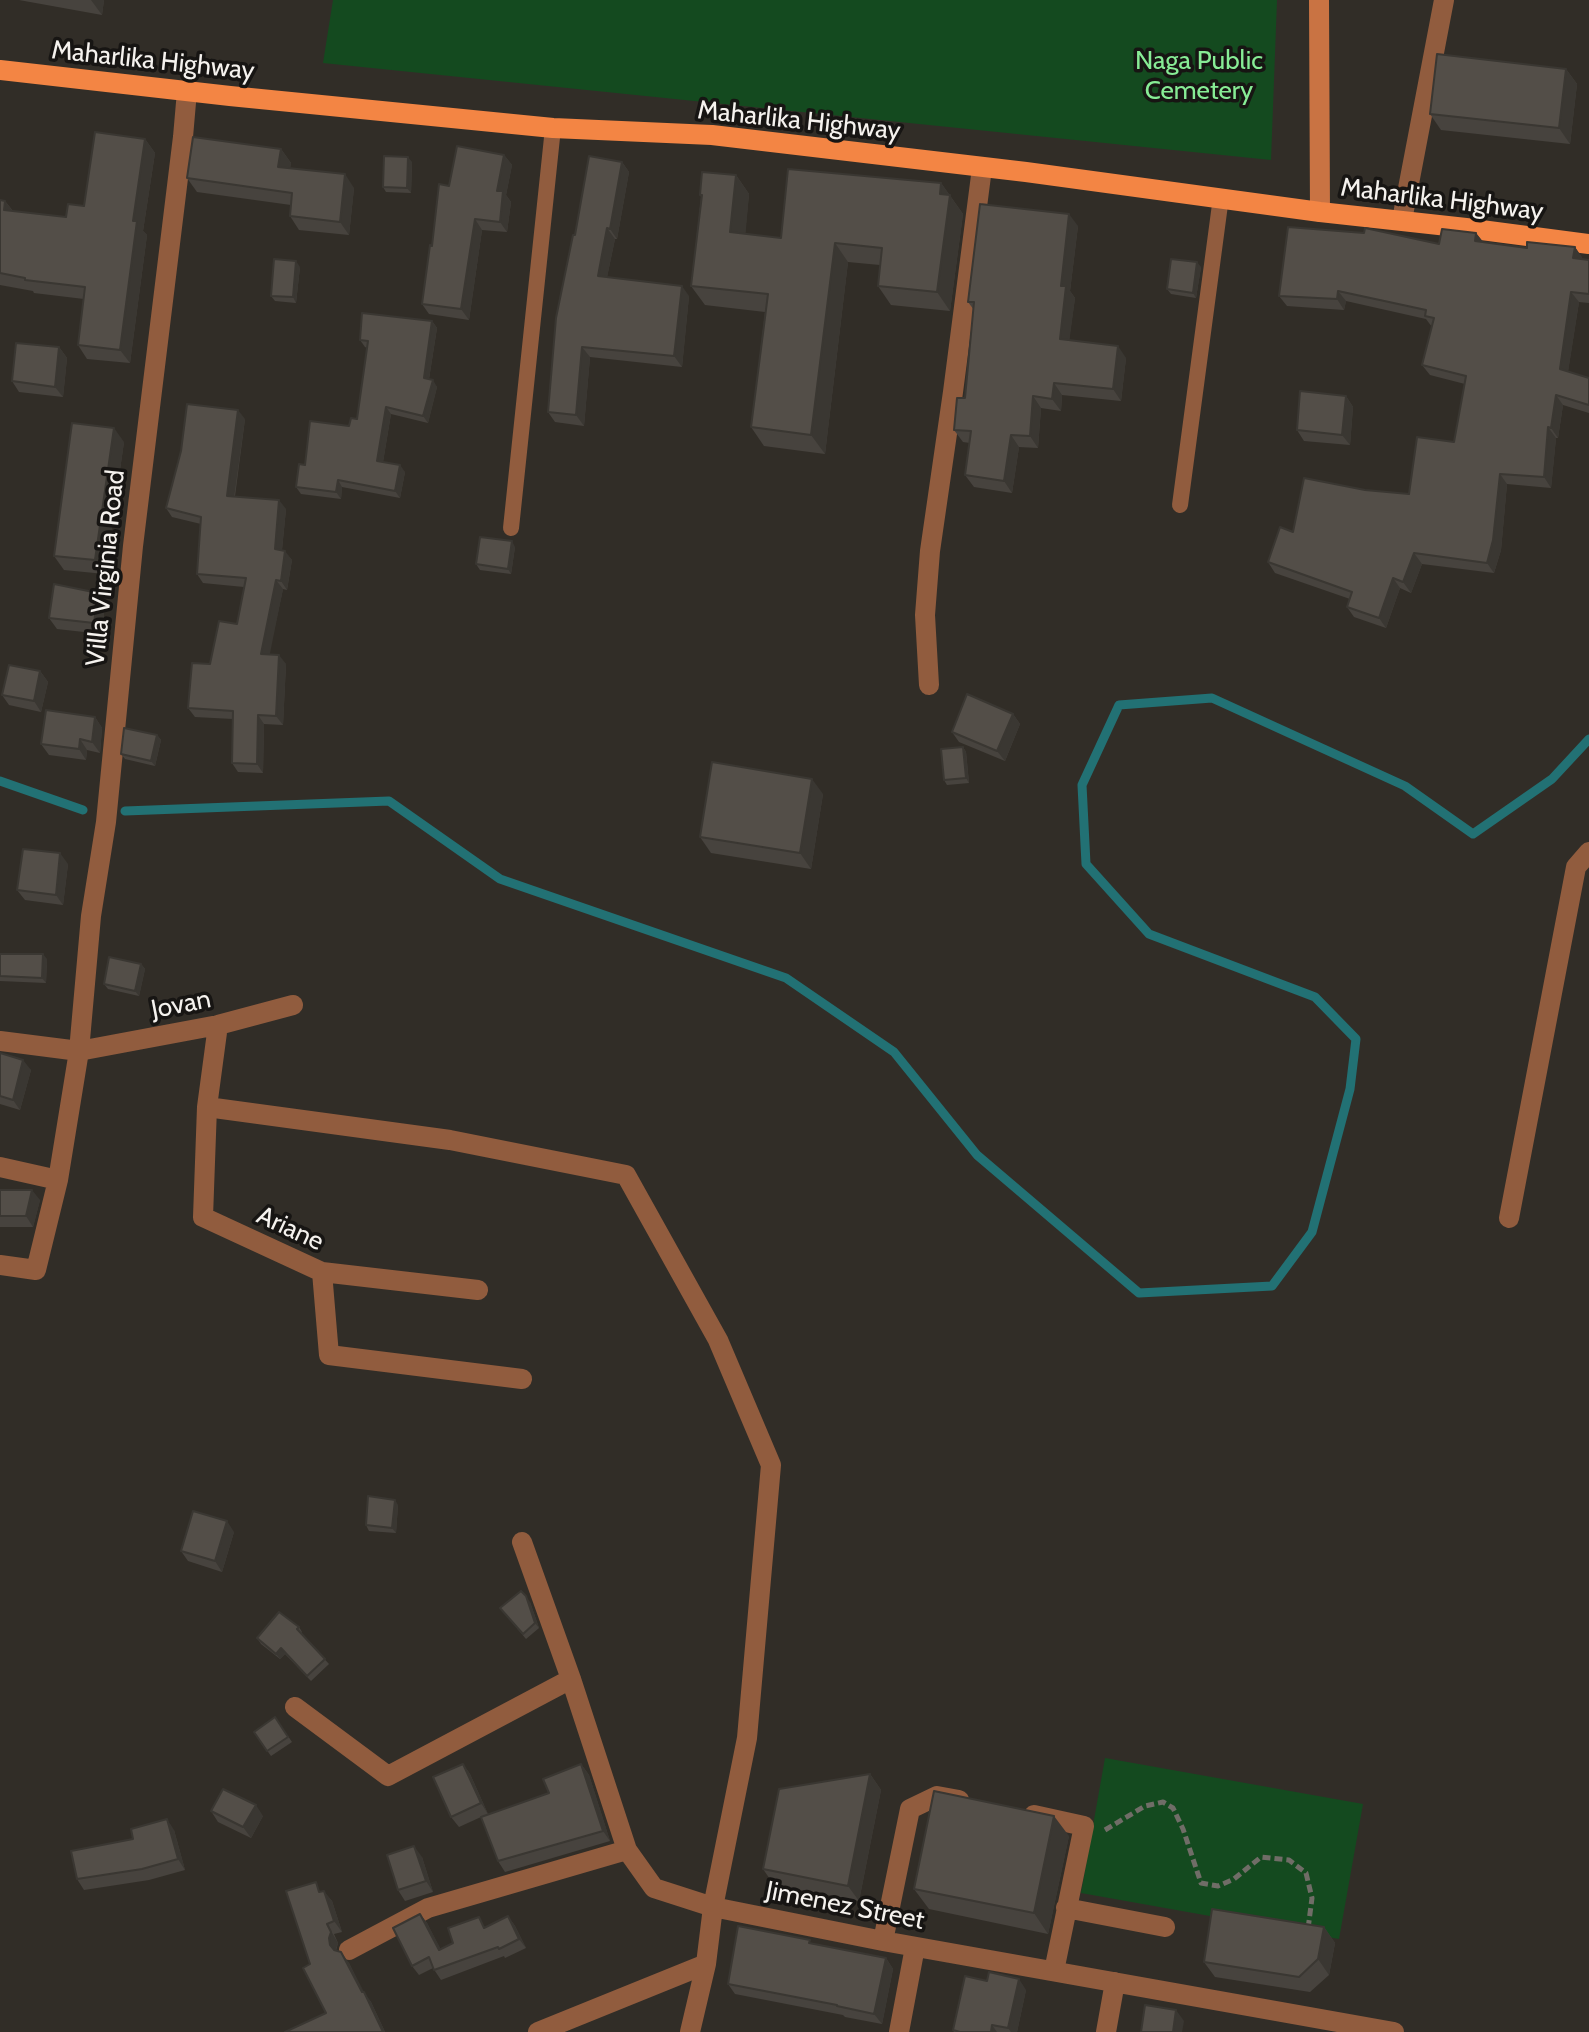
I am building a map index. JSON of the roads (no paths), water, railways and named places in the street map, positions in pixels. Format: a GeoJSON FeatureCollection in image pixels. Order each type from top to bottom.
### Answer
{"type":"FeatureCollection","features":[{"type":"Feature","properties":{"kind":"main road","name":"Maharlika Highway"},"geometry":{"type":"LineString","coordinates":[[0,70],[553,128],[712,135],[1589,244]]}},
{"type":"Feature","properties":{"kind":"street"},"geometry":{"type":"LineString","coordinates":[[1319,0],[1320,212]]}},
{"type":"Feature","properties":{"kind":"street"},"geometry":{"type":"LineString","coordinates":[[1402,220],[1444,0]]}},
{"type":"Feature","properties":{"kind":"street","name":"Villa Virginia Road"},"geometry":{"type":"LineString","coordinates":[[0,1265],[36,1270],[58,1180],[79,1051],[91,916],[106,822],[133,546],[187,91]]}},
{"type":"Feature","properties":{"kind":"street"},"geometry":{"type":"LineString","coordinates":[[929,685],[925,615],[930,551],[982,168]]}},
{"type":"Feature","properties":{"kind":"street"},"geometry":{"type":"LineString","coordinates":[[1509,1218],[1576,867],[1589,852]]}},
{"type":"Feature","properties":{"kind":"street","name":"Jovan"},"geometry":{"type":"LineString","coordinates":[[0,1041],[79,1051],[218,1025],[293,1005]]}},
{"type":"Feature","properties":{"kind":"street","name":"Ariane"},"geometry":{"type":"LineString","coordinates":[[218,1025],[207,1107],[203,1217],[322,1272],[329,1355],[522,1379]]}},
{"type":"Feature","properties":{"kind":"street"},"geometry":{"type":"LineString","coordinates":[[207,1107],[450,1140],[626,1175],[718,1340],[771,1465],[747,1738],[713,1907],[706,1964],[690,2032]]}},
{"type":"Feature","properties":{"kind":"street"},"geometry":{"type":"LineString","coordinates":[[0,1167],[58,1180]]}},
{"type":"Feature","properties":{"kind":"street"},"geometry":{"type":"LineString","coordinates":[[322,1272],[478,1290]]}},
{"type":"Feature","properties":{"kind":"street","name":"Jimenez Street"},"geometry":{"type":"LineString","coordinates":[[522,1542],[627,1850],[654,1888],[713,1907],[883,1941],[1115,1982],[1343,2028],[1394,2032]]}},
{"type":"Feature","properties":{"kind":"street"},"geometry":{"type":"LineString","coordinates":[[295,1707],[388,1776],[571,1679]]}},
{"type":"Feature","properties":{"kind":"street"},"geometry":{"type":"LineString","coordinates":[[883,1941],[910,1809],[937,1796],[981,1805]]}},
{"type":"Feature","properties":{"kind":"street"},"geometry":{"type":"LineString","coordinates":[[1011,1811],[1084,1826],[1054,1971]]}},
{"type":"Feature","properties":{"kind":"street"},"geometry":{"type":"LineString","coordinates":[[349,1950],[428,1908],[627,1850]]}},
{"type":"Feature","properties":{"kind":"street"},"geometry":{"type":"LineString","coordinates":[[1066,1908],[1165,1927]]}},
{"type":"Feature","properties":{"kind":"street"},"geometry":{"type":"LineString","coordinates":[[899,2032],[915,1947]]}},
{"type":"Feature","properties":{"kind":"street"},"geometry":{"type":"LineString","coordinates":[[538,2032],[706,1964]]}},
{"type":"Feature","properties":{"kind":"street"},"geometry":{"type":"LineString","coordinates":[[1106,2032],[1115,1982]]}},
{"type":"Feature","properties":{"kind":"lane"},"geometry":{"type":"LineString","coordinates":[[511,528],[553,128]]}},
{"type":"Feature","properties":{"kind":"lane"},"geometry":{"type":"LineString","coordinates":[[1180,505],[1221,197]]}},
{"type":"Feature","properties":{"kind":"waterway"},"geometry":{"type":"LineString","coordinates":[[125,811],[389,801],[500,879],[786,978],[894,1052],[977,1155],[1139,1293],[1272,1286],[1312,1232],[1350,1089],[1356,1039],[1315,997],[1149,934],[1086,864],[1082,785],[1119,705],[1212,698],[1405,786],[1473,834],[1552,779],[1589,739]]}},
{"type":"Feature","properties":{"kind":"waterway"},"geometry":{"type":"LineString","coordinates":[[0,781],[83,810]]}},
{"type":"Feature","properties":{"kind":"park label","name":"Naga Public Cemetery"},"geometry":{"type":"Point","coordinates":[1199,76]}}]}
